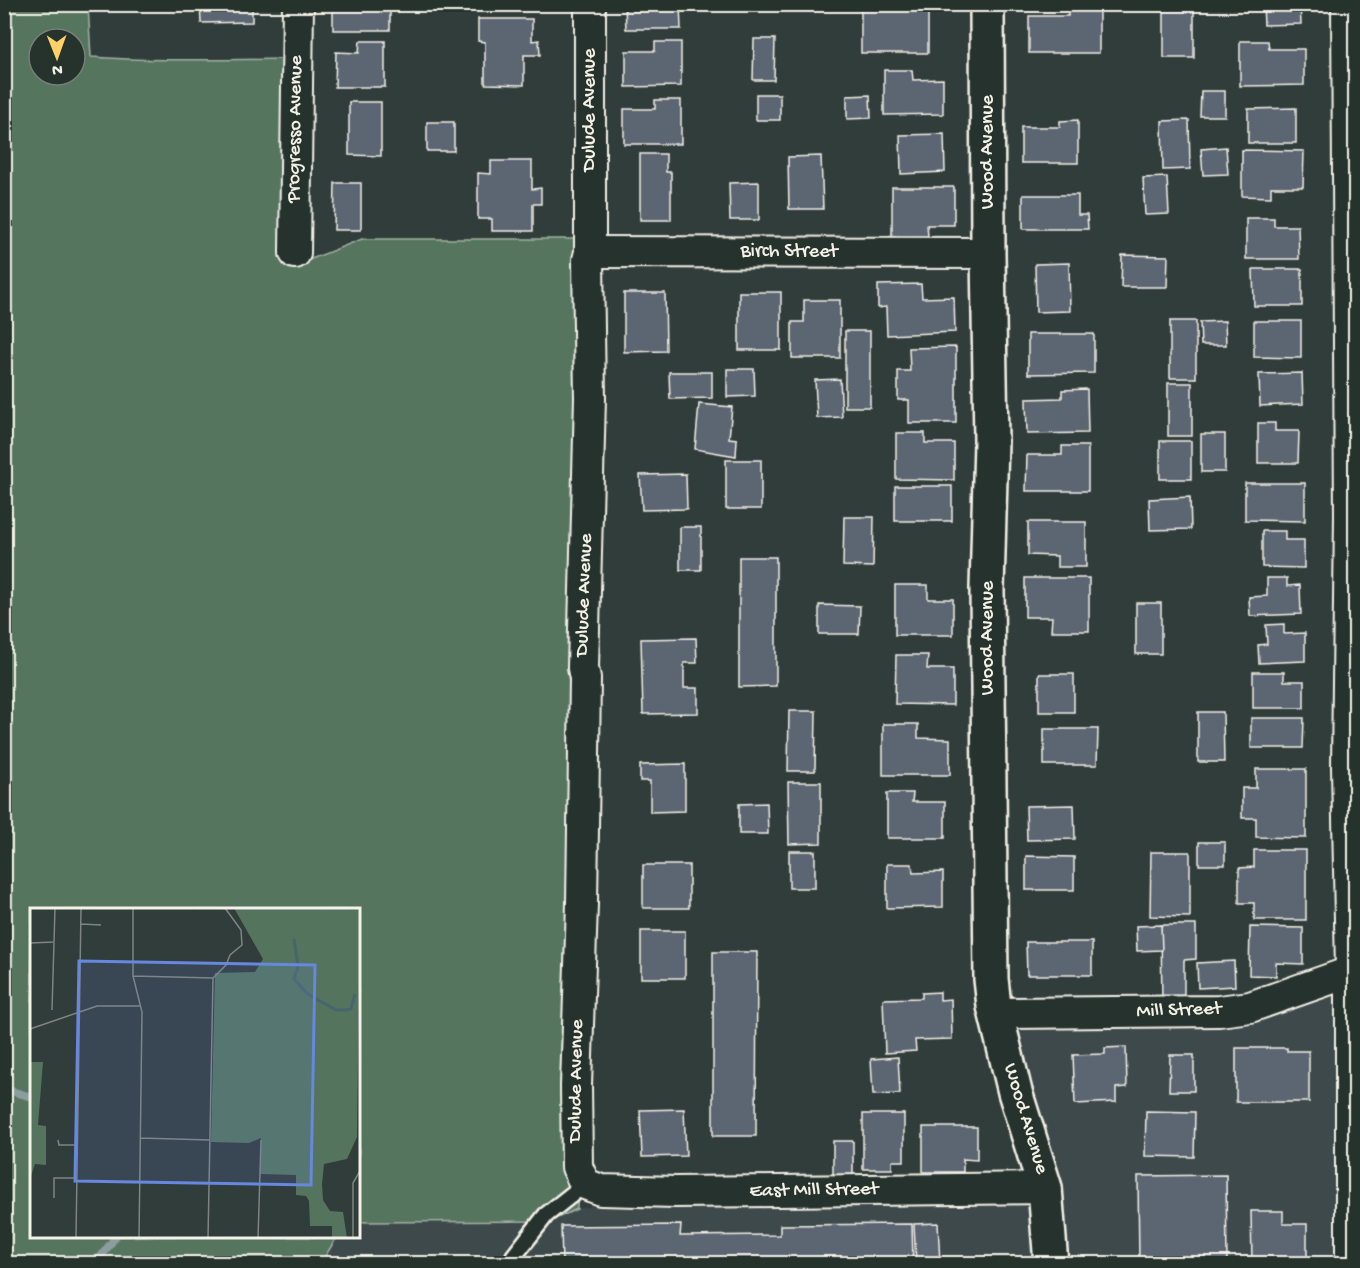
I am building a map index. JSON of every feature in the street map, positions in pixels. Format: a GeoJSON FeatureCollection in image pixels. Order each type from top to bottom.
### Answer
{"type":"FeatureCollection","features":[{"type":"Feature","properties":{"kind":"street","name":"Progresso Avenue"},"geometry":{"type":"LineString","coordinates":[[295,253],[298,4]]}},
{"type":"Feature","properties":{"kind":"street","name":"Dulude Avenue"},"geometry":{"type":"LineString","coordinates":[[585,1184],[577,1167],[576,1086],[582,904],[585,678],[583,668],[590,398],[588,260],[590,252],[590,4]]}},
{"type":"Feature","properties":{"kind":"street","name":"Wood Avenue"},"geometry":{"type":"LineString","coordinates":[[987,4],[991,441],[987,589],[991,979],[994,1006],[1015,1092],[1045,1188],[1051,1263]]}},
{"type":"Feature","properties":{"kind":"street"},"geometry":{"type":"LineString","coordinates":[[1350,14],[1350,515],[1347,767],[1353,971],[1351,1263]]}},
{"type":"Feature","properties":{"kind":"street","name":"Birch Street"},"geometry":{"type":"LineString","coordinates":[[590,252],[988,253]]}},
{"type":"Feature","properties":{"kind":"street","name":"Mill Street"},"geometry":{"type":"LineString","coordinates":[[997,1013],[1219,1011],[1250,1007],[1353,971]]}},
{"type":"Feature","properties":{"kind":"street","name":"East Mill Street"},"geometry":{"type":"LineString","coordinates":[[585,1184],[601,1190],[676,1192],[1045,1188]]}},
{"type":"Feature","properties":{"kind":"lane"},"geometry":{"type":"LineString","coordinates":[[512,1263],[514,1256],[546,1215],[585,1184]]}},
{"type":"Feature","properties":{"kind":"shaded area"},"geometry":{"type":"Polygon","coordinates":[[[1346,978],[1351,1263],[321,1264],[336,1238],[360,1238],[360,1222],[551,1221],[577,1209],[646,1196],[1042,1193],[997,1023],[1240,1010],[1346,978]]]}},
{"type":"Feature","properties":{"kind":"green space"},"geometry":{"type":"Polygon","coordinates":[[[5,5],[88,5],[91,57],[169,60],[297,59],[295,199],[291,267],[362,239],[582,239],[577,1209],[551,1221],[360,1222],[360,908],[30,908],[30,1238],[336,1238],[321,1263],[5,1264],[5,5]]]}},
{"type":"Feature","properties":{"kind":"building"},"geometry":{"type":"Polygon","coordinates":[[[200,4],[252,4],[252,22],[201,23],[200,4]]]}},
{"type":"Feature","properties":{"kind":"building"},"geometry":{"type":"Polygon","coordinates":[[[333,4],[390,4],[390,30],[333,30],[333,4]]]}},
{"type":"Feature","properties":{"kind":"building"},"geometry":{"type":"Polygon","coordinates":[[[625,4],[680,4],[681,29],[626,29],[625,4]]]}},
{"type":"Feature","properties":{"kind":"building"},"geometry":{"type":"Polygon","coordinates":[[[861,4],[894,4],[894,9],[928,10],[928,53],[861,53],[861,4]]]}},
{"type":"Feature","properties":{"kind":"building"},"geometry":{"type":"Polygon","coordinates":[[[1068,4],[1099,4],[1099,53],[1029,53],[1029,16],[1068,16],[1068,4]]]}},
{"type":"Feature","properties":{"kind":"building"},"geometry":{"type":"Polygon","coordinates":[[[1164,4],[1194,4],[1194,58],[1164,58],[1164,4]]]}},
{"type":"Feature","properties":{"kind":"building"},"geometry":{"type":"Polygon","coordinates":[[[1263,4],[1300,4],[1301,24],[1264,25],[1263,4]]]}},
{"type":"Feature","properties":{"kind":"building"},"geometry":{"type":"Polygon","coordinates":[[[478,19],[532,19],[532,41],[539,40],[540,55],[524,55],[524,85],[485,84],[485,42],[478,41],[478,19]]]}},
{"type":"Feature","properties":{"kind":"building"},"geometry":{"type":"Polygon","coordinates":[[[754,39],[775,39],[774,80],[753,80],[754,39]]]}},
{"type":"Feature","properties":{"kind":"building"},"geometry":{"type":"Polygon","coordinates":[[[360,41],[385,41],[385,87],[335,87],[336,52],[359,53],[360,41]]]}},
{"type":"Feature","properties":{"kind":"building"},"geometry":{"type":"Polygon","coordinates":[[[1240,41],[1268,41],[1269,49],[1304,49],[1304,85],[1240,86],[1240,41]]]}},
{"type":"Feature","properties":{"kind":"building"},"geometry":{"type":"Polygon","coordinates":[[[655,42],[681,42],[681,86],[626,87],[626,51],[655,51],[655,42]]]}},
{"type":"Feature","properties":{"kind":"building"},"geometry":{"type":"Polygon","coordinates":[[[884,70],[912,70],[913,80],[943,79],[943,114],[884,115],[884,70]]]}},
{"type":"Feature","properties":{"kind":"building"},"geometry":{"type":"Polygon","coordinates":[[[1201,91],[1225,91],[1225,116],[1200,116],[1201,91]]]}},
{"type":"Feature","properties":{"kind":"building"},"geometry":{"type":"Polygon","coordinates":[[[756,94],[780,94],[780,120],[756,120],[756,94]]]}},
{"type":"Feature","properties":{"kind":"building"},"geometry":{"type":"Polygon","coordinates":[[[870,95],[871,118],[847,119],[847,96],[870,95]]]}},
{"type":"Feature","properties":{"kind":"building"},"geometry":{"type":"Polygon","coordinates":[[[655,100],[681,100],[681,144],[624,144],[624,109],[655,109],[655,100]]]}},
{"type":"Feature","properties":{"kind":"building"},"geometry":{"type":"Polygon","coordinates":[[[349,102],[381,102],[381,156],[349,155],[349,102]]]}},
{"type":"Feature","properties":{"kind":"building"},"geometry":{"type":"Polygon","coordinates":[[[1296,108],[1296,143],[1248,143],[1248,109],[1296,108]]]}},
{"type":"Feature","properties":{"kind":"building"},"geometry":{"type":"Polygon","coordinates":[[[1078,120],[1078,163],[1021,163],[1021,127],[1060,127],[1060,121],[1078,120]]]}},
{"type":"Feature","properties":{"kind":"building"},"geometry":{"type":"Polygon","coordinates":[[[1189,120],[1190,169],[1163,170],[1162,121],[1189,120]]]}},
{"type":"Feature","properties":{"kind":"building"},"geometry":{"type":"Polygon","coordinates":[[[427,122],[454,122],[454,151],[427,151],[427,122]]]}},
{"type":"Feature","properties":{"kind":"building"},"geometry":{"type":"Polygon","coordinates":[[[944,134],[945,172],[901,174],[900,135],[944,134]]]}},
{"type":"Feature","properties":{"kind":"building"},"geometry":{"type":"Polygon","coordinates":[[[1226,147],[1228,174],[1203,175],[1201,149],[1226,147]]]}},
{"type":"Feature","properties":{"kind":"building"},"geometry":{"type":"Polygon","coordinates":[[[1242,150],[1304,151],[1303,187],[1271,187],[1271,197],[1242,196],[1242,150]]]}},
{"type":"Feature","properties":{"kind":"building"},"geometry":{"type":"Polygon","coordinates":[[[640,154],[666,154],[666,172],[671,172],[671,220],[640,220],[640,154]]]}},
{"type":"Feature","properties":{"kind":"building"},"geometry":{"type":"Polygon","coordinates":[[[821,156],[823,209],[789,209],[788,157],[821,156]]]}},
{"type":"Feature","properties":{"kind":"building"},"geometry":{"type":"Polygon","coordinates":[[[491,161],[532,161],[532,189],[541,188],[541,204],[533,204],[533,231],[492,231],[492,219],[478,219],[478,173],[491,174],[491,161]]]}},
{"type":"Feature","properties":{"kind":"building"},"geometry":{"type":"Polygon","coordinates":[[[1167,177],[1169,214],[1145,215],[1143,178],[1167,177]]]}},
{"type":"Feature","properties":{"kind":"building"},"geometry":{"type":"Polygon","coordinates":[[[759,182],[759,220],[730,220],[729,183],[759,182]]]}},
{"type":"Feature","properties":{"kind":"building"},"geometry":{"type":"Polygon","coordinates":[[[335,183],[361,183],[361,230],[334,230],[335,183]]]}},
{"type":"Feature","properties":{"kind":"building"},"geometry":{"type":"Polygon","coordinates":[[[892,187],[954,187],[954,225],[927,225],[928,236],[892,236],[892,187]]]}},
{"type":"Feature","properties":{"kind":"building"},"geometry":{"type":"Polygon","coordinates":[[[1023,195],[1078,195],[1078,215],[1087,215],[1088,229],[1023,229],[1023,195]]]}},
{"type":"Feature","properties":{"kind":"building"},"geometry":{"type":"Polygon","coordinates":[[[1246,218],[1274,218],[1274,226],[1298,226],[1299,259],[1246,259],[1246,218]]]}},
{"type":"Feature","properties":{"kind":"building"},"geometry":{"type":"Polygon","coordinates":[[[1122,255],[1168,256],[1167,287],[1121,287],[1122,255]]]}},
{"type":"Feature","properties":{"kind":"building"},"geometry":{"type":"Polygon","coordinates":[[[1069,263],[1070,311],[1036,312],[1035,264],[1069,263]]]}},
{"type":"Feature","properties":{"kind":"building"},"geometry":{"type":"Polygon","coordinates":[[[1253,269],[1302,269],[1302,306],[1254,306],[1253,269]]]}},
{"type":"Feature","properties":{"kind":"building"},"geometry":{"type":"Polygon","coordinates":[[[921,284],[922,298],[954,297],[955,332],[887,335],[886,307],[878,308],[878,285],[921,284]]]}},
{"type":"Feature","properties":{"kind":"building"},"geometry":{"type":"Polygon","coordinates":[[[739,292],[781,292],[781,350],[739,350],[739,292]]]}},
{"type":"Feature","properties":{"kind":"building"},"geometry":{"type":"Polygon","coordinates":[[[624,293],[665,293],[666,351],[624,352],[624,293]]]}},
{"type":"Feature","properties":{"kind":"building"},"geometry":{"type":"Polygon","coordinates":[[[804,300],[840,300],[840,358],[792,358],[792,322],[804,322],[804,300]]]}},
{"type":"Feature","properties":{"kind":"building"},"geometry":{"type":"Polygon","coordinates":[[[1170,321],[1196,321],[1196,378],[1170,378],[1170,321]]]}},
{"type":"Feature","properties":{"kind":"building"},"geometry":{"type":"Polygon","coordinates":[[[1225,321],[1226,345],[1201,345],[1200,322],[1225,321]]]}},
{"type":"Feature","properties":{"kind":"building"},"geometry":{"type":"Polygon","coordinates":[[[1254,321],[1301,321],[1301,358],[1254,357],[1254,321]]]}},
{"type":"Feature","properties":{"kind":"building"},"geometry":{"type":"Polygon","coordinates":[[[845,331],[870,331],[870,407],[845,407],[845,331]]]}},
{"type":"Feature","properties":{"kind":"building"},"geometry":{"type":"Polygon","coordinates":[[[1028,334],[1094,334],[1094,373],[1028,374],[1028,334]]]}},
{"type":"Feature","properties":{"kind":"building"},"geometry":{"type":"Polygon","coordinates":[[[956,347],[956,423],[909,423],[909,400],[898,400],[898,371],[910,371],[909,348],[956,347]]]}},
{"type":"Feature","properties":{"kind":"building"},"geometry":{"type":"Polygon","coordinates":[[[727,369],[754,369],[755,396],[727,397],[727,369]]]}},
{"type":"Feature","properties":{"kind":"building"},"geometry":{"type":"Polygon","coordinates":[[[669,372],[712,372],[712,398],[670,399],[669,372]]]}},
{"type":"Feature","properties":{"kind":"building"},"geometry":{"type":"Polygon","coordinates":[[[1302,373],[1303,404],[1260,406],[1259,374],[1302,373]]]}},
{"type":"Feature","properties":{"kind":"building"},"geometry":{"type":"Polygon","coordinates":[[[840,379],[842,417],[817,418],[815,380],[840,379]]]}},
{"type":"Feature","properties":{"kind":"building"},"geometry":{"type":"Polygon","coordinates":[[[1168,383],[1192,383],[1192,436],[1168,436],[1168,383]]]}},
{"type":"Feature","properties":{"kind":"building"},"geometry":{"type":"Polygon","coordinates":[[[1087,389],[1088,433],[1027,434],[1026,399],[1062,398],[1062,390],[1087,389]]]}},
{"type":"Feature","properties":{"kind":"building"},"geometry":{"type":"Polygon","coordinates":[[[699,404],[732,407],[729,438],[737,439],[736,456],[695,449],[699,404]]]}},
{"type":"Feature","properties":{"kind":"building"},"geometry":{"type":"Polygon","coordinates":[[[1258,423],[1275,423],[1275,431],[1299,431],[1298,463],[1258,463],[1258,423]]]}},
{"type":"Feature","properties":{"kind":"building"},"geometry":{"type":"Polygon","coordinates":[[[896,433],[925,433],[925,443],[954,443],[954,480],[896,479],[896,433]]]}},
{"type":"Feature","properties":{"kind":"building"},"geometry":{"type":"Polygon","coordinates":[[[1201,434],[1225,434],[1225,472],[1201,472],[1201,434]]]}},
{"type":"Feature","properties":{"kind":"building"},"geometry":{"type":"Polygon","coordinates":[[[1160,441],[1191,441],[1191,479],[1160,479],[1160,441]]]}},
{"type":"Feature","properties":{"kind":"building"},"geometry":{"type":"Polygon","coordinates":[[[1062,446],[1088,446],[1088,491],[1026,491],[1027,455],[1062,455],[1062,446]]]}},
{"type":"Feature","properties":{"kind":"building"},"geometry":{"type":"Polygon","coordinates":[[[726,460],[761,460],[761,509],[726,509],[726,460]]]}},
{"type":"Feature","properties":{"kind":"building"},"geometry":{"type":"Polygon","coordinates":[[[686,474],[687,509],[642,510],[640,475],[686,474]]]}},
{"type":"Feature","properties":{"kind":"building"},"geometry":{"type":"Polygon","coordinates":[[[1245,483],[1305,483],[1305,521],[1245,520],[1245,483]]]}},
{"type":"Feature","properties":{"kind":"building"},"geometry":{"type":"Polygon","coordinates":[[[895,486],[952,486],[952,521],[895,521],[895,486]]]}},
{"type":"Feature","properties":{"kind":"building"},"geometry":{"type":"Polygon","coordinates":[[[1190,497],[1191,529],[1150,530],[1149,499],[1190,497]]]}},
{"type":"Feature","properties":{"kind":"building"},"geometry":{"type":"Polygon","coordinates":[[[844,517],[874,517],[873,567],[843,566],[844,517]]]}},
{"type":"Feature","properties":{"kind":"building"},"geometry":{"type":"Polygon","coordinates":[[[1028,522],[1086,522],[1086,567],[1057,567],[1057,556],[1028,555],[1028,522]]]}},
{"type":"Feature","properties":{"kind":"building"},"geometry":{"type":"Polygon","coordinates":[[[680,527],[701,527],[701,570],[680,570],[680,527]]]}},
{"type":"Feature","properties":{"kind":"building"},"geometry":{"type":"Polygon","coordinates":[[[1262,531],[1285,531],[1285,540],[1304,540],[1304,568],[1262,567],[1262,531]]]}},
{"type":"Feature","properties":{"kind":"building"},"geometry":{"type":"Polygon","coordinates":[[[739,557],[776,557],[776,686],[739,687],[739,557]]]}},
{"type":"Feature","properties":{"kind":"building"},"geometry":{"type":"Polygon","coordinates":[[[1025,578],[1089,578],[1089,631],[1051,631],[1052,617],[1025,617],[1025,578]]]}},
{"type":"Feature","properties":{"kind":"building"},"geometry":{"type":"Polygon","coordinates":[[[1267,578],[1287,578],[1287,586],[1300,585],[1301,614],[1250,616],[1249,597],[1267,596],[1267,578]]]}},
{"type":"Feature","properties":{"kind":"building"},"geometry":{"type":"Polygon","coordinates":[[[895,585],[928,585],[928,599],[953,599],[953,635],[895,635],[895,585]]]}},
{"type":"Feature","properties":{"kind":"building"},"geometry":{"type":"Polygon","coordinates":[[[1136,603],[1161,603],[1161,654],[1136,654],[1136,603]]]}},
{"type":"Feature","properties":{"kind":"building"},"geometry":{"type":"Polygon","coordinates":[[[819,605],[860,606],[859,634],[819,634],[819,605]]]}},
{"type":"Feature","properties":{"kind":"building"},"geometry":{"type":"Polygon","coordinates":[[[1284,624],[1284,634],[1305,633],[1305,661],[1259,663],[1258,645],[1267,644],[1266,625],[1284,624]]]}},
{"type":"Feature","properties":{"kind":"building"},"geometry":{"type":"Polygon","coordinates":[[[696,638],[697,663],[684,663],[684,688],[698,688],[698,713],[643,714],[641,639],[696,638]]]}},
{"type":"Feature","properties":{"kind":"building"},"geometry":{"type":"Polygon","coordinates":[[[896,655],[928,655],[927,669],[953,669],[953,705],[895,704],[896,655]]]}},
{"type":"Feature","properties":{"kind":"building"},"geometry":{"type":"Polygon","coordinates":[[[1253,672],[1284,672],[1284,681],[1304,681],[1304,708],[1253,708],[1253,672]]]}},
{"type":"Feature","properties":{"kind":"building"},"geometry":{"type":"Polygon","coordinates":[[[1039,674],[1074,674],[1074,712],[1039,712],[1039,674]]]}},
{"type":"Feature","properties":{"kind":"building"},"geometry":{"type":"Polygon","coordinates":[[[789,711],[816,711],[815,771],[788,771],[789,711]]]}},
{"type":"Feature","properties":{"kind":"building"},"geometry":{"type":"Polygon","coordinates":[[[1198,712],[1223,712],[1224,762],[1198,762],[1198,712]]]}},
{"type":"Feature","properties":{"kind":"building"},"geometry":{"type":"Polygon","coordinates":[[[1251,718],[1304,718],[1303,748],[1251,748],[1251,718]]]}},
{"type":"Feature","properties":{"kind":"building"},"geometry":{"type":"Polygon","coordinates":[[[883,724],[918,724],[918,738],[950,739],[950,775],[883,775],[883,724]]]}},
{"type":"Feature","properties":{"kind":"building"},"geometry":{"type":"Polygon","coordinates":[[[1044,729],[1098,729],[1097,765],[1044,765],[1044,729]]]}},
{"type":"Feature","properties":{"kind":"building"},"geometry":{"type":"Polygon","coordinates":[[[685,764],[685,811],[650,812],[650,781],[640,781],[640,765],[685,764]]]}},
{"type":"Feature","properties":{"kind":"building"},"geometry":{"type":"Polygon","coordinates":[[[1256,769],[1306,769],[1306,838],[1256,837],[1256,818],[1242,818],[1242,788],[1256,788],[1256,769]]]}},
{"type":"Feature","properties":{"kind":"building"},"geometry":{"type":"Polygon","coordinates":[[[788,782],[821,782],[821,843],[789,844],[788,782]]]}},
{"type":"Feature","properties":{"kind":"building"},"geometry":{"type":"Polygon","coordinates":[[[887,793],[913,793],[912,802],[945,802],[945,838],[887,838],[887,793]]]}},
{"type":"Feature","properties":{"kind":"building"},"geometry":{"type":"Polygon","coordinates":[[[767,803],[768,834],[739,834],[739,804],[767,803]]]}},
{"type":"Feature","properties":{"kind":"building"},"geometry":{"type":"Polygon","coordinates":[[[1074,805],[1075,839],[1027,840],[1026,806],[1074,805]]]}},
{"type":"Feature","properties":{"kind":"building"},"geometry":{"type":"Polygon","coordinates":[[[1199,842],[1225,842],[1225,865],[1199,865],[1199,842]]]}},
{"type":"Feature","properties":{"kind":"building"},"geometry":{"type":"Polygon","coordinates":[[[1254,850],[1306,850],[1306,920],[1254,920],[1254,903],[1239,903],[1239,868],[1254,867],[1254,850]]]}},
{"type":"Feature","properties":{"kind":"building"},"geometry":{"type":"Polygon","coordinates":[[[789,851],[815,851],[815,888],[789,888],[789,851]]]}},
{"type":"Feature","properties":{"kind":"building"},"geometry":{"type":"Polygon","coordinates":[[[1151,852],[1190,852],[1190,917],[1150,916],[1151,852]]]}},
{"type":"Feature","properties":{"kind":"building"},"geometry":{"type":"Polygon","coordinates":[[[1026,856],[1074,857],[1074,890],[1026,890],[1026,856]]]}},
{"type":"Feature","properties":{"kind":"building"},"geometry":{"type":"Polygon","coordinates":[[[887,864],[912,864],[913,873],[943,872],[943,907],[887,908],[887,864]]]}},
{"type":"Feature","properties":{"kind":"building"},"geometry":{"type":"Polygon","coordinates":[[[643,865],[689,865],[689,908],[643,908],[643,865]]]}},
{"type":"Feature","properties":{"kind":"building"},"geometry":{"type":"Polygon","coordinates":[[[1161,925],[1196,925],[1196,959],[1184,960],[1184,1004],[1162,1004],[1161,925]]]}},
{"type":"Feature","properties":{"kind":"building"},"geometry":{"type":"Polygon","coordinates":[[[1161,925],[1162,950],[1137,951],[1136,926],[1161,925]]]}},
{"type":"Feature","properties":{"kind":"building"},"geometry":{"type":"Polygon","coordinates":[[[1250,927],[1303,928],[1303,964],[1276,963],[1276,976],[1249,975],[1250,927]]]}},
{"type":"Feature","properties":{"kind":"building"},"geometry":{"type":"Polygon","coordinates":[[[641,931],[685,931],[685,978],[641,978],[641,931]]]}},
{"type":"Feature","properties":{"kind":"building"},"geometry":{"type":"Polygon","coordinates":[[[1026,942],[1092,942],[1092,975],[1027,975],[1026,942]]]}},
{"type":"Feature","properties":{"kind":"building"},"geometry":{"type":"Polygon","coordinates":[[[713,952],[757,952],[756,1136],[713,1136],[713,952]]]}},
{"type":"Feature","properties":{"kind":"building"},"geometry":{"type":"Polygon","coordinates":[[[1234,961],[1235,986],[1198,988],[1197,963],[1234,961]]]}},
{"type":"Feature","properties":{"kind":"building"},"geometry":{"type":"Polygon","coordinates":[[[940,992],[940,1000],[951,999],[952,1039],[915,1040],[916,1051],[885,1053],[883,999],[922,998],[922,993],[940,992]]]}},
{"type":"Feature","properties":{"kind":"building"},"geometry":{"type":"Polygon","coordinates":[[[1126,1047],[1127,1087],[1116,1088],[1116,1102],[1075,1104],[1073,1055],[1105,1054],[1105,1048],[1126,1047]]]}},
{"type":"Feature","properties":{"kind":"building"},"geometry":{"type":"Polygon","coordinates":[[[1236,1048],[1287,1048],[1287,1051],[1309,1051],[1309,1102],[1236,1102],[1236,1048]]]}},
{"type":"Feature","properties":{"kind":"building"},"geometry":{"type":"Polygon","coordinates":[[[1170,1055],[1194,1055],[1194,1091],[1169,1091],[1170,1055]]]}},
{"type":"Feature","properties":{"kind":"building"},"geometry":{"type":"Polygon","coordinates":[[[898,1057],[900,1094],[873,1095],[871,1059],[898,1057]]]}},
{"type":"Feature","properties":{"kind":"building"},"geometry":{"type":"Polygon","coordinates":[[[684,1109],[686,1156],[642,1157],[640,1110],[684,1109]]]}},
{"type":"Feature","properties":{"kind":"building"},"geometry":{"type":"Polygon","coordinates":[[[1146,1111],[1195,1112],[1194,1157],[1145,1156],[1146,1111]]]}},
{"type":"Feature","properties":{"kind":"building"},"geometry":{"type":"Polygon","coordinates":[[[863,1114],[904,1114],[904,1161],[892,1161],[892,1169],[863,1169],[863,1114]]]}},
{"type":"Feature","properties":{"kind":"building"},"geometry":{"type":"Polygon","coordinates":[[[923,1127],[977,1127],[977,1160],[963,1159],[963,1172],[923,1172],[923,1127]]]}},
{"type":"Feature","properties":{"kind":"building"},"geometry":{"type":"Polygon","coordinates":[[[833,1141],[853,1141],[853,1177],[833,1176],[833,1141]]]}},
{"type":"Feature","properties":{"kind":"building"},"geometry":{"type":"Polygon","coordinates":[[[1226,1175],[1228,1264],[1139,1264],[1138,1176],[1226,1175]]]}},
{"type":"Feature","properties":{"kind":"building"},"geometry":{"type":"Polygon","coordinates":[[[1251,1211],[1283,1211],[1283,1224],[1307,1224],[1307,1260],[1252,1261],[1251,1211]]]}},
{"type":"Feature","properties":{"kind":"building"},"geometry":{"type":"Polygon","coordinates":[[[938,1223],[940,1264],[916,1264],[914,1224],[938,1223]]]}},
{"type":"Feature","properties":{"kind":"building"},"geometry":{"type":"Polygon","coordinates":[[[912,1224],[913,1264],[562,1264],[561,1226],[681,1225],[680,1236],[780,1235],[780,1225],[912,1224]]]}},
{"type":"Feature","properties":{"kind":"waterway"},"geometry":{"type":"LineString","coordinates":[[4,1089],[30,1096]]}},
{"type":"Feature","properties":{"kind":"waterway"},"geometry":{"type":"LineString","coordinates":[[100,1264],[100,1258],[115,1238]]}}]}
